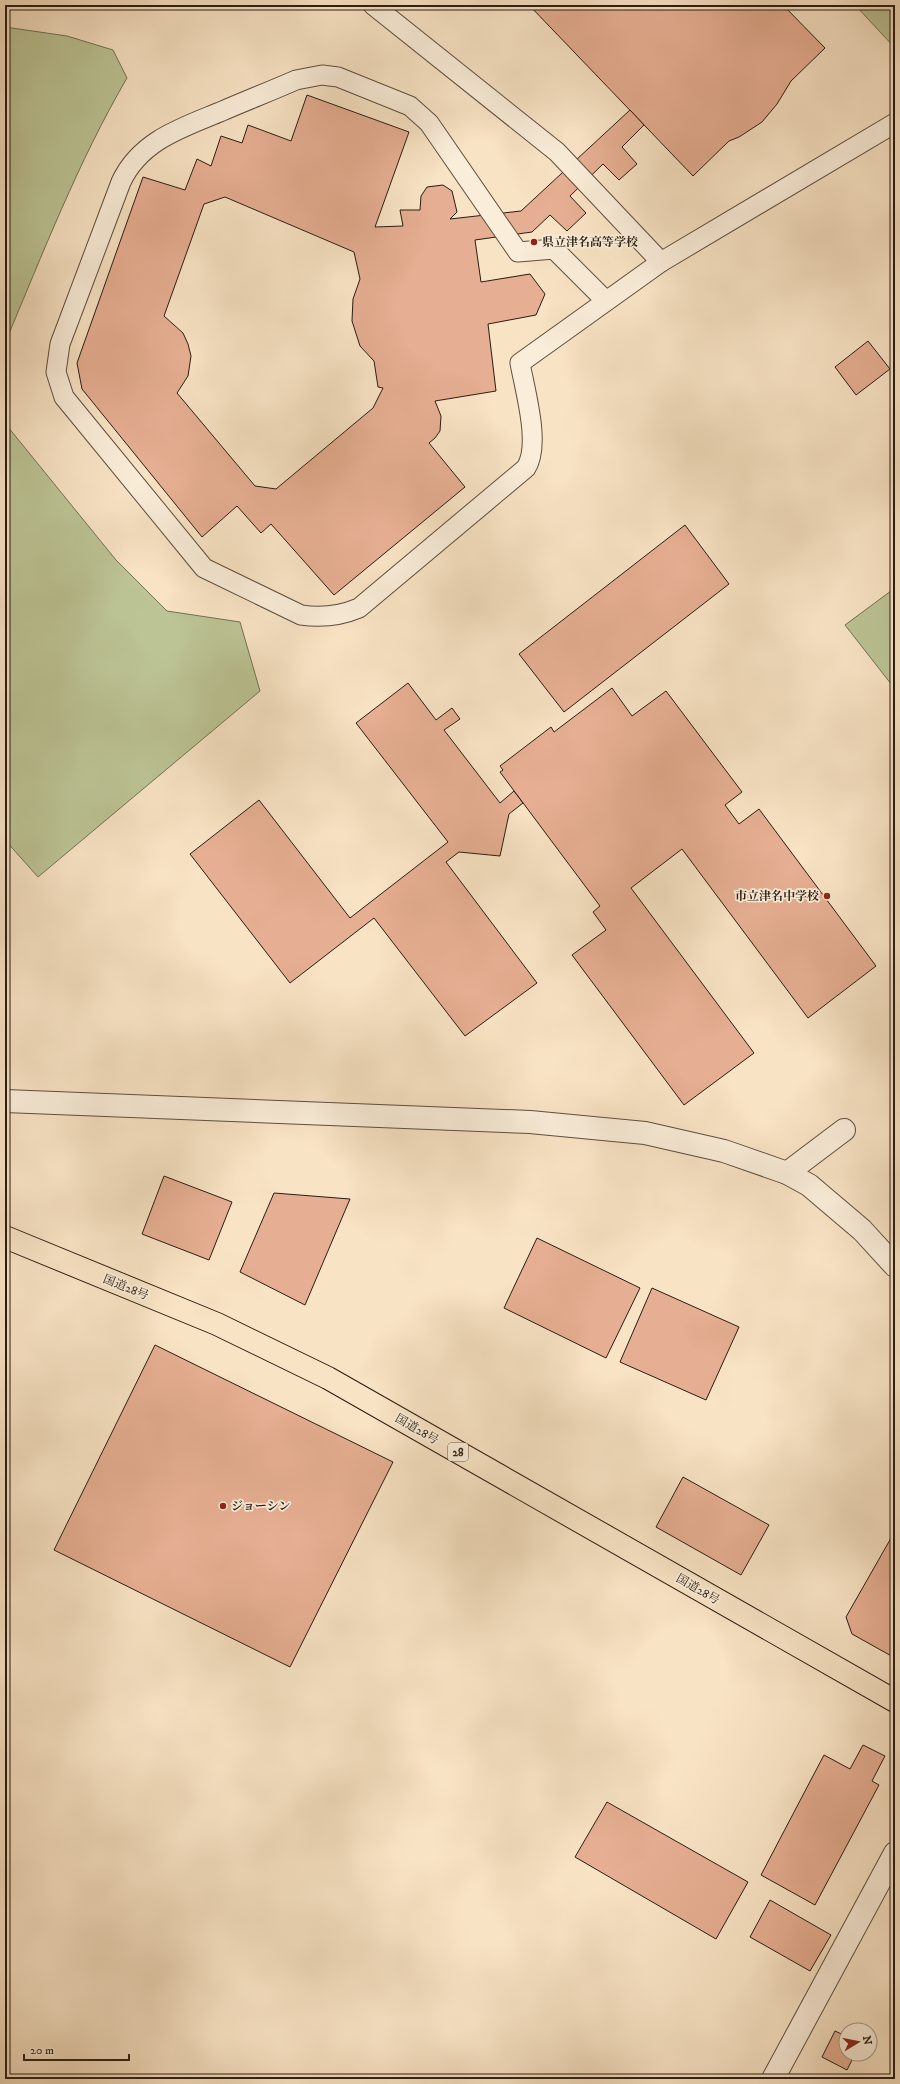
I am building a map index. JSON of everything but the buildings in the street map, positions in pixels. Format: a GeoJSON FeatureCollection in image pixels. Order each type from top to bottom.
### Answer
{"type":"FeatureCollection","features":[{"type":"Feature","properties":{"kind":"highway","name":"国道28号"},"geometry":{"type":"LineString","coordinates":[[5,1237],[216,1324],[328,1378],[895,1701]]}},
{"type":"Feature","properties":{"kind":"street"},"geometry":{"type":"LineString","coordinates":[[5,1101],[530,1122],[644,1133],[724,1151],[787,1173],[810,1185],[852,1221],[895,1266]]}},
{"type":"Feature","properties":{"kind":"street"},"geometry":{"type":"LineString","coordinates":[[787,1173],[844,1130]]}},
{"type":"Feature","properties":{"kind":"street"},"geometry":{"type":"LineString","coordinates":[[773,2079],[895,1853]]}},
{"type":"Feature","properties":{"kind":"lane"},"geometry":{"type":"LineString","coordinates":[[373,5],[557,152],[661,262]]}},
{"type":"Feature","properties":{"kind":"lane"},"geometry":{"type":"LineString","coordinates":[[606,301],[554,249],[518,252],[429,123],[417,110],[338,77],[311,76],[296,80],[170,132],[139,154],[125,172],[121,182],[60,344],[56,372],[64,398],[204,568],[301,615],[330,616],[358,608],[529,464],[533,445],[520,363],[661,262],[895,123]]}},
{"type":"Feature","properties":{"kind":"green space"},"geometry":{"type":"Polygon","coordinates":[[[855,5],[895,5],[895,48],[855,5]]]}},
{"type":"Feature","properties":{"kind":"green space"},"geometry":{"type":"Polygon","coordinates":[[[5,27],[67,36],[113,50],[127,78],[109,110],[77,175],[5,343],[5,27]]]}},
{"type":"Feature","properties":{"kind":"green space"},"geometry":{"type":"Polygon","coordinates":[[[5,417],[8,427],[116,560],[167,611],[240,622],[260,691],[38,877],[5,840],[5,417]]]}},
{"type":"Feature","properties":{"kind":"green space"},"geometry":{"type":"Polygon","coordinates":[[[895,588],[895,689],[845,625],[895,588]]]}},
{"type":"Feature","properties":{"kind":"place","name":"県立津名高等学校"},"geometry":{"type":"Point","coordinates":[534,242]}},
{"type":"Feature","properties":{"kind":"place","name":"市立津名中学校"},"geometry":{"type":"Point","coordinates":[827,896]}},
{"type":"Feature","properties":{"kind":"place","name":"ジョーシン"},"geometry":{"type":"Point","coordinates":[223,1506]}}]}
